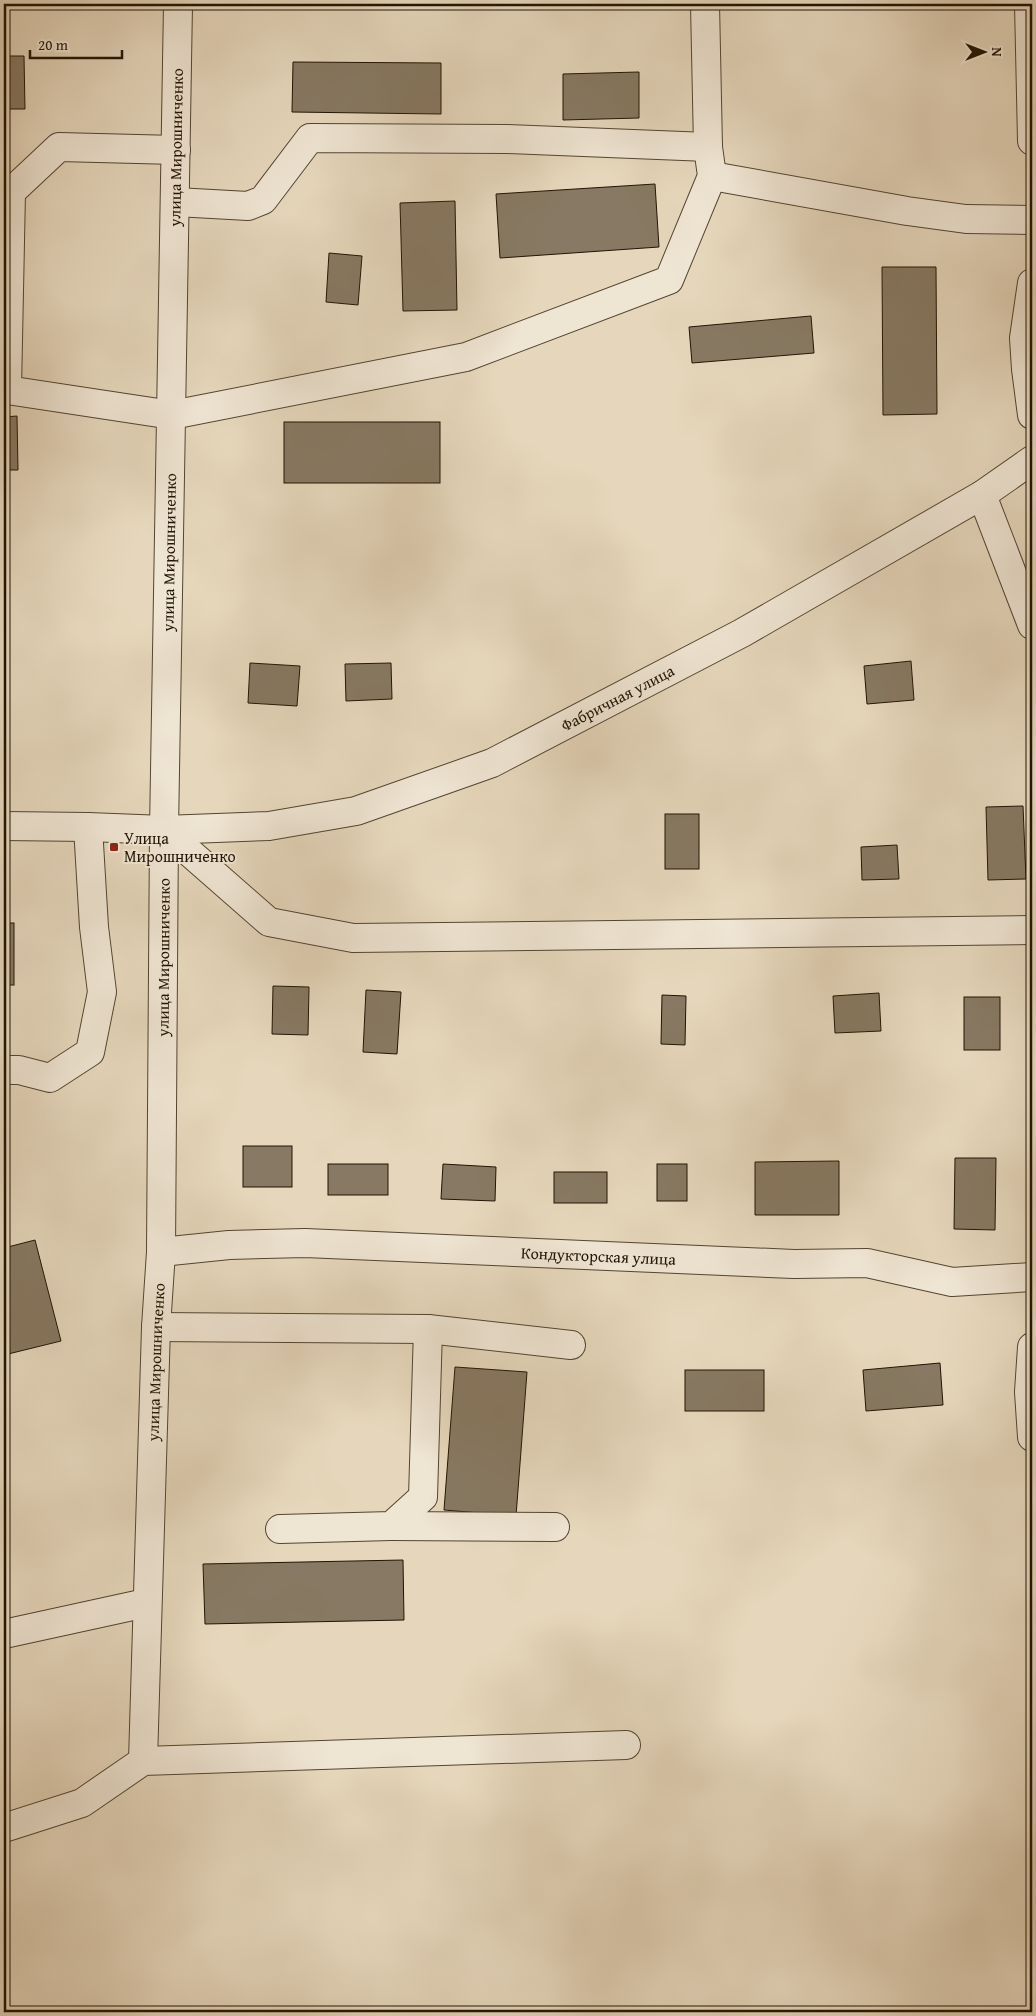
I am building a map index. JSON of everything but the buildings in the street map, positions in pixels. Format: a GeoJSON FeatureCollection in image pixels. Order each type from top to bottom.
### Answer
{"type":"FeatureCollection","features":[{"type":"Feature","properties":{"kind":"street","name":"улица Мирошниченко"},"geometry":{"type":"LineString","coordinates":[[143,1761],[146,1603],[155,1399],[156,1327],[161,1252],[164,830],[178,4]]}},
{"type":"Feature","properties":{"kind":"street"},"geometry":{"type":"LineString","coordinates":[[176,150],[59,147],[7,193],[5,390],[172,415],[466,357],[668,280],[712,176],[708,147],[705,4]]}},
{"type":"Feature","properties":{"kind":"street"},"geometry":{"type":"LineString","coordinates":[[1029,4],[1032,141]]}},
{"type":"Feature","properties":{"kind":"street"},"geometry":{"type":"LineString","coordinates":[[176,202],[248,206],[262,200],[310,138],[507,139],[708,147]]}},
{"type":"Feature","properties":{"kind":"street"},"geometry":{"type":"LineString","coordinates":[[712,176],[907,211],[966,219],[1032,220]]}},
{"type":"Feature","properties":{"kind":"street"},"geometry":{"type":"LineString","coordinates":[[1032,283],[1024,338],[1032,415]]}},
{"type":"Feature","properties":{"kind":"street","name":"Фабричная улица"},"geometry":{"type":"LineString","coordinates":[[4,826],[164,830],[269,826],[356,811],[492,763],[742,633],[982,495],[1032,460]]}},
{"type":"Feature","properties":{"kind":"street"},"geometry":{"type":"LineString","coordinates":[[982,495],[1032,625]]}},
{"type":"Feature","properties":{"kind":"street"},"geometry":{"type":"LineString","coordinates":[[4,1070],[20,1070],[50,1078],[90,1052],[102,992],[94,927],[88,827]]}},
{"type":"Feature","properties":{"kind":"street"},"geometry":{"type":"LineString","coordinates":[[164,830],[269,922],[353,938],[1032,930]]}},
{"type":"Feature","properties":{"kind":"street","name":"Кондукторская улица"},"geometry":{"type":"LineString","coordinates":[[161,1252],[229,1245],[305,1243],[794,1264],[867,1263],[952,1282],[1032,1276]]}},
{"type":"Feature","properties":{"kind":"street"},"geometry":{"type":"LineString","coordinates":[[156,1327],[428,1329],[571,1345]]}},
{"type":"Feature","properties":{"kind":"street"},"geometry":{"type":"LineString","coordinates":[[390,1526],[423,1497],[428,1329]]}},
{"type":"Feature","properties":{"kind":"street"},"geometry":{"type":"LineString","coordinates":[[1032,1347],[1029,1392],[1032,1437]]}},
{"type":"Feature","properties":{"kind":"street"},"geometry":{"type":"LineString","coordinates":[[280,1530],[390,1526],[555,1527]]}},
{"type":"Feature","properties":{"kind":"street"},"geometry":{"type":"LineString","coordinates":[[4,1634],[146,1603]]}},
{"type":"Feature","properties":{"kind":"street"},"geometry":{"type":"LineString","coordinates":[[4,1828],[82,1803],[143,1761],[626,1745]]}},
{"type":"Feature","properties":{"kind":"place","name":"Улица Мирошниченко"},"geometry":{"type":"Point","coordinates":[114,847]}}]}
